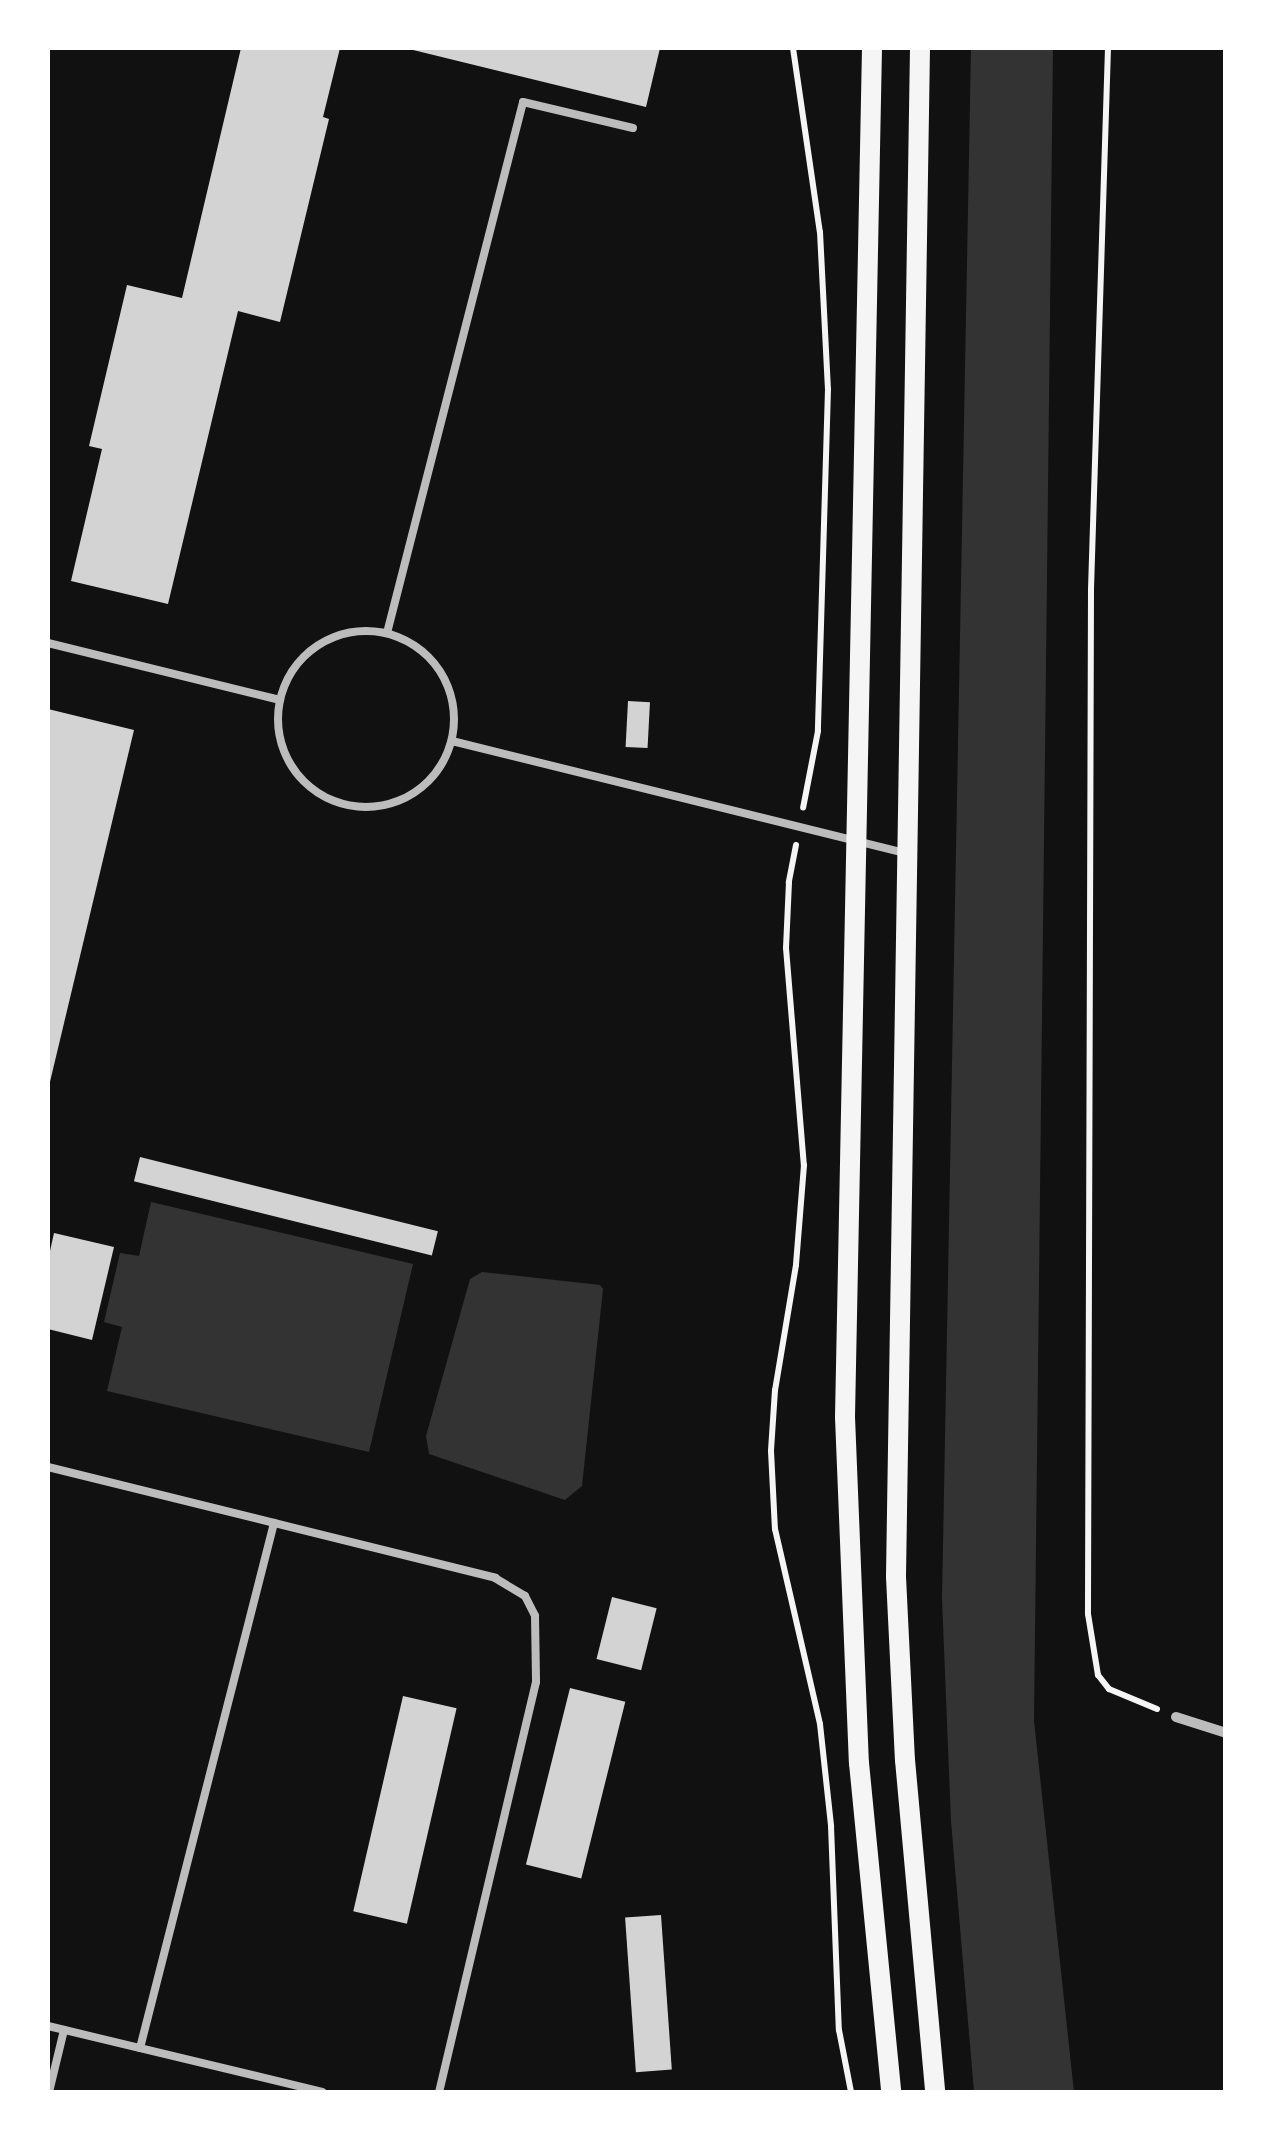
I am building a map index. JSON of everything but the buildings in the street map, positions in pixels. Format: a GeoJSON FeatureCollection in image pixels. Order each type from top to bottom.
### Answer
{"type":"FeatureCollection","features":[{"type":"Feature","properties":{"kind":"main road"},"geometry":{"type":"LineString","coordinates":[[872,48],[845,1417],[859,1762],[891,2092]]}},
{"type":"Feature","properties":{"kind":"main road"},"geometry":{"type":"LineString","coordinates":[[920,48],[896,1577],[905,1760],[935,2092]]}},
{"type":"Feature","properties":{"kind":"street"},"geometry":{"type":"LineString","coordinates":[[1176,1718],[1226,1733]]}},
{"type":"Feature","properties":{"kind":"lane"},"geometry":{"type":"LineString","coordinates":[[386,633],[523,102],[633,128]]}},
{"type":"Feature","properties":{"kind":"lane"},"geometry":{"type":"LineString","coordinates":[[359,630],[386,633],[412,643],[441,673],[454,712],[452,740],[440,768],[418,791],[391,804],[346,804],[306,784],[288,760],[278,730],[280,700],[290,674],[320,645],[359,630]]}},
{"type":"Feature","properties":{"kind":"lane"},"geometry":{"type":"LineString","coordinates":[[48,643],[280,700]]}},
{"type":"Feature","properties":{"kind":"lane"},"geometry":{"type":"LineString","coordinates":[[452,740],[907,854]]}},
{"type":"Feature","properties":{"kind":"lane"},"geometry":{"type":"LineString","coordinates":[[48,1480],[49,1467],[495,1578],[525,1596],[535,1616],[536,1682],[439,2092]]}},
{"type":"Feature","properties":{"kind":"lane"},"geometry":{"type":"LineString","coordinates":[[140,2048],[274,1523]]}},
{"type":"Feature","properties":{"kind":"lane"},"geometry":{"type":"LineString","coordinates":[[48,2026],[322,2092]]}},
{"type":"Feature","properties":{"kind":"lane"},"geometry":{"type":"LineString","coordinates":[[49,2092],[64,2030]]}},
{"type":"Feature","properties":{"kind":"path"},"geometry":{"type":"LineString","coordinates":[[793,48],[820,232],[828,389],[818,731],[789,882],[786,948],[804,1165],[796,1265],[775,1390],[771,1451],[775,1529],[820,1724],[831,1826],[839,2030],[851,2092]]}},
{"type":"Feature","properties":{"kind":"path"},"geometry":{"type":"LineString","coordinates":[[1108,48],[1091,590],[1089,1638],[1098,1675],[1109,1690],[1176,1718]]}},
{"type":"Feature","properties":{"kind":"shaded area"},"geometry":{"type":"Polygon","coordinates":[[[971,48],[1053,48],[1034,1721],[1074,2092],[974,2092],[951,1821],[942,1599],[971,48]]]}},
{"type":"Feature","properties":{"kind":"shaded area"},"geometry":{"type":"Polygon","coordinates":[[[151,1202],[413,1264],[369,1452],[107,1391],[122,1327],[104,1322],[120,1253],[139,1256],[151,1202]]]}},
{"type":"Feature","properties":{"kind":"shaded area"},"geometry":{"type":"Polygon","coordinates":[[[482,1272],[600,1285],[603,1289],[582,1486],[565,1500],[429,1454],[426,1436],[470,1279],[482,1272]]]}}]}
